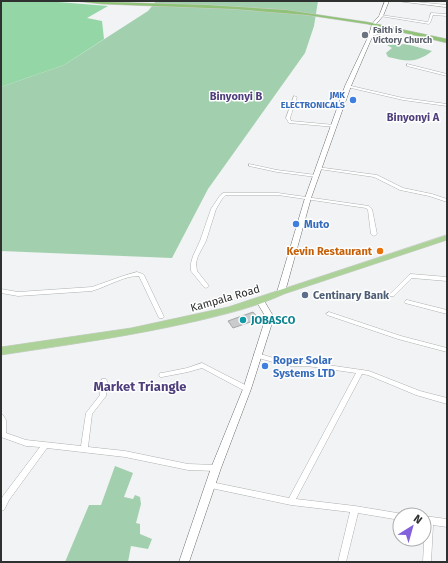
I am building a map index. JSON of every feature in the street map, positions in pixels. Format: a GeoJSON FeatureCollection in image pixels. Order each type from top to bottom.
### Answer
{"type":"FeatureCollection","features":[{"type":"Feature","properties":{"kind":"highway"},"geometry":{"type":"LineString","coordinates":[[76,1],[201,5],[333,16],[374,24],[447,42]]}},
{"type":"Feature","properties":{"kind":"main road"},"geometry":{"type":"LineString","coordinates":[[281,292],[308,198],[335,126],[348,86],[371,35],[374,24],[381,16],[387,1]]}},
{"type":"Feature","properties":{"kind":"main road","name":"Kampala Road"},"geometry":{"type":"LineString","coordinates":[[1,351],[154,327],[260,302],[281,292],[447,237]]}},
{"type":"Feature","properties":{"kind":"street"},"geometry":{"type":"LineString","coordinates":[[398,1],[447,6]]}},
{"type":"Feature","properties":{"kind":"street"},"geometry":{"type":"LineString","coordinates":[[381,16],[429,23],[432,14],[447,15]]}},
{"type":"Feature","properties":{"kind":"street"},"geometry":{"type":"LineString","coordinates":[[371,35],[395,29]]}},
{"type":"Feature","properties":{"kind":"street"},"geometry":{"type":"LineString","coordinates":[[408,65],[447,75]]}},
{"type":"Feature","properties":{"kind":"street"},"geometry":{"type":"LineString","coordinates":[[348,86],[403,99],[447,105]]}},
{"type":"Feature","properties":{"kind":"street"},"geometry":{"type":"LineString","coordinates":[[295,97],[288,118],[290,122],[335,126]]}},
{"type":"Feature","properties":{"kind":"street"},"geometry":{"type":"LineString","coordinates":[[251,165],[277,171],[316,176]]}},
{"type":"Feature","properties":{"kind":"street"},"geometry":{"type":"LineString","coordinates":[[319,168],[376,176],[402,189],[430,195],[447,201]]}},
{"type":"Feature","properties":{"kind":"street"},"geometry":{"type":"LineString","coordinates":[[206,286],[193,268],[195,258],[209,222],[222,196],[231,193],[278,194],[369,208],[374,234]]}},
{"type":"Feature","properties":{"kind":"street"},"geometry":{"type":"LineString","coordinates":[[1,291],[18,294],[101,288],[129,275],[138,273],[142,275],[161,317]]}},
{"type":"Feature","properties":{"kind":"street"},"geometry":{"type":"LineString","coordinates":[[392,295],[411,276],[447,279]]}},
{"type":"Feature","properties":{"kind":"street"},"geometry":{"type":"LineString","coordinates":[[184,562],[216,468],[247,389],[269,320],[268,314],[260,302]]}},
{"type":"Feature","properties":{"kind":"street"},"geometry":{"type":"LineString","coordinates":[[407,302],[447,312]]}},
{"type":"Feature","properties":{"kind":"street"},"geometry":{"type":"LineString","coordinates":[[329,314],[394,336],[447,350]]}},
{"type":"Feature","properties":{"kind":"street"},"geometry":{"type":"LineString","coordinates":[[257,355],[287,364],[307,364],[369,373],[418,393],[447,401]]}},
{"type":"Feature","properties":{"kind":"street"},"geometry":{"type":"LineString","coordinates":[[162,375],[188,370],[202,365],[247,389]]}},
{"type":"Feature","properties":{"kind":"street"},"geometry":{"type":"LineString","coordinates":[[291,502],[360,371]]}},
{"type":"Feature","properties":{"kind":"street"},"geometry":{"type":"LineString","coordinates":[[84,449],[89,413],[103,396],[104,381]]}},
{"type":"Feature","properties":{"kind":"street"},"geometry":{"type":"LineString","coordinates":[[1,417],[3,420],[1,435],[26,443],[125,454],[188,468],[216,468]]}},
{"type":"Feature","properties":{"kind":"street"},"geometry":{"type":"LineString","coordinates":[[1,508],[6,498],[45,446]]}},
{"type":"Feature","properties":{"kind":"street"},"geometry":{"type":"LineString","coordinates":[[211,485],[291,502],[392,515]]}},
{"type":"Feature","properties":{"kind":"street"},"geometry":{"type":"LineString","coordinates":[[342,562],[355,509]]}},
{"type":"Feature","properties":{"kind":"street"},"geometry":{"type":"LineString","coordinates":[[432,522],[447,523]]}},
{"type":"Feature","properties":{"kind":"street"},"geometry":{"type":"LineString","coordinates":[[427,547],[427,562]]}},
{"type":"Feature","properties":{"kind":"green space"},"geometry":{"type":"Polygon","coordinates":[[[1,1],[58,2],[108,6],[87,18],[102,21],[104,39],[64,65],[1,87],[1,1]]]}},
{"type":"Feature","properties":{"kind":"green space"},"geometry":{"type":"Polygon","coordinates":[[[156,1],[318,1],[314,26],[305,53],[208,189],[172,258],[1,251],[1,87],[64,65],[148,11],[156,1]]]}},
{"type":"Feature","properties":{"kind":"green space"},"geometry":{"type":"Polygon","coordinates":[[[406,44],[432,51],[416,60],[400,60],[388,57],[386,53],[392,48],[387,45],[406,44]]]}},
{"type":"Feature","properties":{"kind":"green space"},"geometry":{"type":"Polygon","coordinates":[[[115,466],[133,473],[124,497],[133,499],[135,495],[140,497],[141,504],[136,523],[140,524],[140,534],[152,539],[148,549],[131,546],[128,562],[65,562],[89,505],[101,505],[115,466]]]}},
{"type":"Feature","properties":{"kind":"building","name":"JOBASCO"},"geometry":{"type":"Polygon","coordinates":[[[253,312],[259,319],[233,328],[228,321],[253,312]]]}},
{"type":"Feature","properties":{"kind":"place","name":"Faith is Victory Church"},"geometry":{"type":"Point","coordinates":[365,35]}},
{"type":"Feature","properties":{"kind":"place","name":"JMK ELECTRONICALS"},"geometry":{"type":"Point","coordinates":[353,100]}},
{"type":"Feature","properties":{"kind":"place","name":"Muto"},"geometry":{"type":"Point","coordinates":[296,224]}},
{"type":"Feature","properties":{"kind":"place","name":"Kevin Restaurant"},"geometry":{"type":"Point","coordinates":[380,251]}},
{"type":"Feature","properties":{"kind":"place","name":"Centinary Bank"},"geometry":{"type":"Point","coordinates":[305,295]}},
{"type":"Feature","properties":{"kind":"place","name":"JOBASCO"},"geometry":{"type":"Point","coordinates":[243,320]}},
{"type":"Feature","properties":{"kind":"place","name":"Roper Solar Systems LTD"},"geometry":{"type":"Point","coordinates":[265,366]}},
{"type":"Feature","properties":{"kind":"district","name":"Binyonyi B"},"geometry":{"type":"Point","coordinates":[236,96]}},
{"type":"Feature","properties":{"kind":"district","name":"Binyonyi A"},"geometry":{"type":"Point","coordinates":[413,117]}},
{"type":"Feature","properties":{"kind":"district","name":"Market Triangle"},"geometry":{"type":"Point","coordinates":[140,386]}}]}
